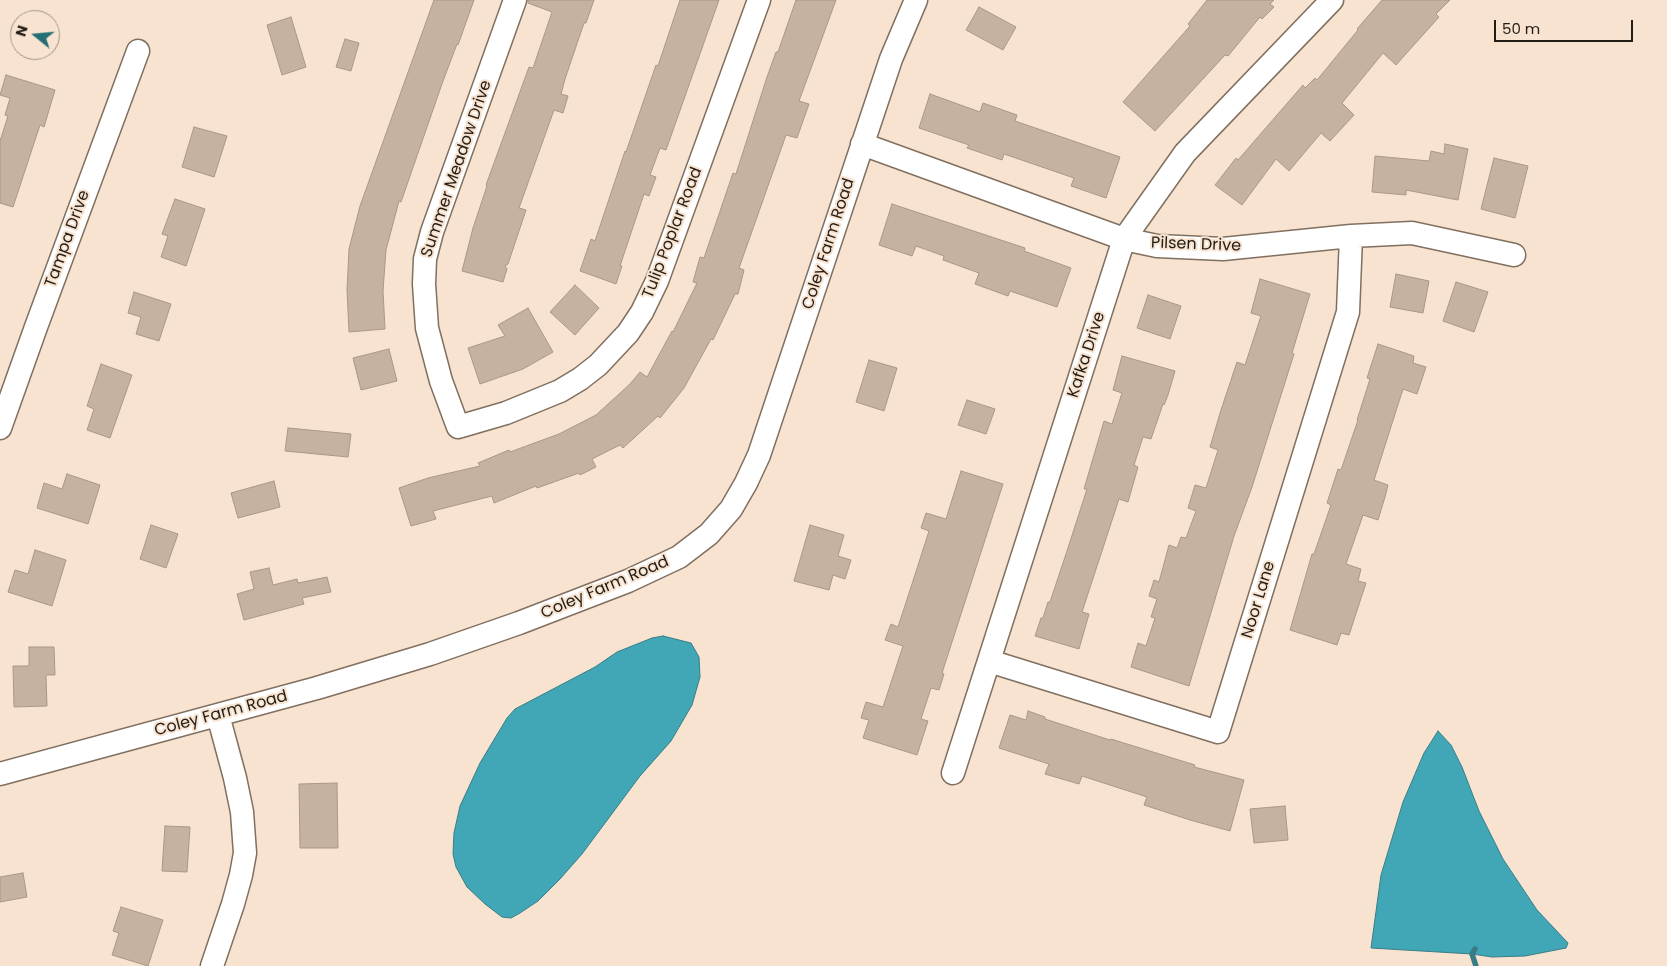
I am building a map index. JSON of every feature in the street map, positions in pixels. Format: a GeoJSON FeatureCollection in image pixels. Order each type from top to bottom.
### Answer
{"type":"FeatureCollection","features":[{"type":"Feature","properties":{"kind":"street","name":"Summer Meadow Drive"},"geometry":{"type":"LineString","coordinates":[[458,427],[441,381],[427,328],[424,284],[425,259],[432,232],[515,0]]}},
{"type":"Feature","properties":{"kind":"street","name":"Tulip Poplar Road"},"geometry":{"type":"LineString","coordinates":[[458,427],[506,414],[560,391],[598,365],[628,333],[642,312],[657,280],[759,0]]}},
{"type":"Feature","properties":{"kind":"street","name":"Coley Farm Road"},"geometry":{"type":"LineString","coordinates":[[0,774],[218,715],[421,657],[611,588],[662,566],[709,534],[731,509],[759,455],[891,59],[916,0]]}},
{"type":"Feature","properties":{"kind":"street","name":"Kafka Drive"},"geometry":{"type":"LineString","coordinates":[[952,774],[1124,239],[1185,153],[1332,0]]}},
{"type":"Feature","properties":{"kind":"street","name":"Tampa Drive"},"geometry":{"type":"LineString","coordinates":[[0,428],[138,51]]}},
{"type":"Feature","properties":{"kind":"street","name":"Pilsen Drive"},"geometry":{"type":"LineString","coordinates":[[862,144],[1124,239],[1157,246],[1223,249],[1351,236],[1412,233],[1514,255]]}},
{"type":"Feature","properties":{"kind":"street","name":"Noor Lane"},"geometry":{"type":"LineString","coordinates":[[989,661],[1218,732],[1348,312],[1351,236]]}},
{"type":"Feature","properties":{"kind":"street"},"geometry":{"type":"LineString","coordinates":[[212,966],[242,875],[244,853],[240,804],[218,715]]}},
{"type":"Feature","properties":{"kind":"water"},"geometry":{"type":"Polygon","coordinates":[[[663,636],[691,643],[699,657],[700,677],[692,705],[671,741],[640,776],[582,854],[560,879],[538,901],[520,913],[511,918],[502,917],[467,887],[456,867],[453,854],[454,833],[460,806],[480,763],[507,718],[515,709],[595,667],[617,652],[652,638],[663,636]]]}},
{"type":"Feature","properties":{"kind":"water"},"geometry":{"type":"Polygon","coordinates":[[[1438,731],[1451,745],[1462,767],[1479,811],[1503,859],[1537,910],[1568,943],[1566,948],[1525,956],[1492,957],[1472,954],[1371,948],[1381,875],[1403,802],[1424,753],[1438,731]]]}},
{"type":"Feature","properties":{"kind":"building"},"geometry":{"type":"Polygon","coordinates":[[[434,0],[474,0],[443,81],[401,202],[399,201],[386,250],[383,291],[385,329],[349,332],[347,290],[349,249],[360,206],[434,0]]]}},
{"type":"Feature","properties":{"kind":"building"},"geometry":{"type":"Polygon","coordinates":[[[528,0],[594,0],[565,79],[561,94],[568,96],[563,113],[554,110],[519,208],[526,210],[508,264],[505,266],[507,269],[503,282],[462,271],[486,185],[529,67],[533,68],[552,12],[528,3],[528,0]]]}},
{"type":"Feature","properties":{"kind":"building"},"geometry":{"type":"Polygon","coordinates":[[[680,0],[719,0],[666,150],[660,148],[650,175],[656,177],[649,196],[644,194],[620,266],[622,266],[616,284],[580,271],[591,239],[595,241],[625,151],[656,65],[658,66],[680,0]]]}},
{"type":"Feature","properties":{"kind":"building"},"geometry":{"type":"Polygon","coordinates":[[[796,0],[836,0],[799,101],[809,104],[797,138],[786,135],[739,268],[744,270],[738,294],[735,294],[713,340],[711,339],[684,388],[660,418],[658,416],[623,448],[620,445],[592,459],[596,467],[580,475],[579,473],[537,488],[536,486],[494,503],[492,496],[433,511],[436,519],[411,526],[399,488],[428,478],[480,466],[478,463],[509,450],[510,452],[559,434],[596,415],[630,384],[640,372],[647,377],[673,332],[697,283],[693,282],[700,257],[704,258],[733,173],[736,174],[767,77],[796,0]]]}},
{"type":"Feature","properties":{"kind":"building"},"geometry":{"type":"Polygon","coordinates":[[[1207,0],[1274,0],[1270,4],[1274,7],[1262,19],[1260,17],[1228,56],[1225,55],[1155,131],[1123,102],[1190,26],[1188,24],[1207,0]]]}},
{"type":"Feature","properties":{"kind":"building"},"geometry":{"type":"Polygon","coordinates":[[[1382,0],[1450,0],[1436,14],[1439,17],[1396,65],[1383,53],[1342,103],[1354,115],[1330,141],[1321,133],[1289,171],[1276,159],[1242,205],[1215,185],[1236,158],[1238,160],[1303,85],[1305,88],[1315,78],[1317,80],[1382,0]]]}},
{"type":"Feature","properties":{"kind":"building"},"geometry":{"type":"Polygon","coordinates":[[[979,7],[1016,27],[1003,50],[966,30],[979,7]]]}},
{"type":"Feature","properties":{"kind":"building"},"geometry":{"type":"Polygon","coordinates":[[[291,17],[306,67],[282,75],[267,25],[291,17]]]}},
{"type":"Feature","properties":{"kind":"building"},"geometry":{"type":"Polygon","coordinates":[[[345,39],[359,43],[351,71],[336,67],[345,39]]]}},
{"type":"Feature","properties":{"kind":"building"},"geometry":{"type":"Polygon","coordinates":[[[6,75],[55,90],[44,127],[40,125],[13,207],[0,203],[0,141],[8,116],[5,115],[10,98],[0,95],[6,75]]]}},
{"type":"Feature","properties":{"kind":"building"},"geometry":{"type":"Polygon","coordinates":[[[930,94],[980,112],[983,103],[1017,115],[1015,121],[1120,157],[1106,198],[1071,186],[1074,178],[1004,154],[1002,160],[967,148],[969,145],[919,128],[930,94]]]}},
{"type":"Feature","properties":{"kind":"building"},"geometry":{"type":"Polygon","coordinates":[[[194,127],[227,136],[214,177],[182,167],[194,127]]]}},
{"type":"Feature","properties":{"kind":"building"},"geometry":{"type":"Polygon","coordinates":[[[1445,144],[1468,149],[1458,200],[1406,190],[1406,195],[1372,192],[1375,156],[1429,161],[1431,151],[1444,154],[1445,144]]]}},
{"type":"Feature","properties":{"kind":"building"},"geometry":{"type":"Polygon","coordinates":[[[1494,158],[1528,166],[1515,218],[1481,209],[1494,158]]]}},
{"type":"Feature","properties":{"kind":"building"},"geometry":{"type":"Polygon","coordinates":[[[175,199],[205,209],[186,266],[161,257],[168,236],[162,234],[175,199]]]}},
{"type":"Feature","properties":{"kind":"building"},"geometry":{"type":"Polygon","coordinates":[[[892,204],[1025,248],[1024,251],[1071,268],[1057,307],[1010,291],[1008,296],[975,284],[979,273],[943,260],[944,256],[916,246],[912,256],[879,245],[892,204]]]}},
{"type":"Feature","properties":{"kind":"building"},"geometry":{"type":"Polygon","coordinates":[[[1396,274],[1429,281],[1423,313],[1390,307],[1396,274]]]}},
{"type":"Feature","properties":{"kind":"building"},"geometry":{"type":"Polygon","coordinates":[[[1260,279],[1310,294],[1292,353],[1294,354],[1252,487],[1234,536],[1189,686],[1131,667],[1138,643],[1146,646],[1155,618],[1151,617],[1157,599],[1149,596],[1154,580],[1159,582],[1169,545],[1177,548],[1181,537],[1186,538],[1196,511],[1188,508],[1195,485],[1206,488],[1218,450],[1210,447],[1221,410],[1237,362],[1245,365],[1261,316],[1251,313],[1260,279]]]}},
{"type":"Feature","properties":{"kind":"building"},"geometry":{"type":"Polygon","coordinates":[[[1456,282],[1488,292],[1474,332],[1443,321],[1456,282]]]}},
{"type":"Feature","properties":{"kind":"building"},"geometry":{"type":"Polygon","coordinates":[[[575,285],[599,308],[575,335],[550,312],[575,285]]]}},
{"type":"Feature","properties":{"kind":"building"},"geometry":{"type":"Polygon","coordinates":[[[134,292],[171,304],[159,341],[136,334],[141,317],[128,313],[134,292]]]}},
{"type":"Feature","properties":{"kind":"building"},"geometry":{"type":"Polygon","coordinates":[[[1148,295],[1181,306],[1170,339],[1137,328],[1148,295]]]}},
{"type":"Feature","properties":{"kind":"building"},"geometry":{"type":"Polygon","coordinates":[[[528,308],[553,352],[523,369],[480,384],[468,348],[505,336],[498,325],[528,308]]]}},
{"type":"Feature","properties":{"kind":"building"},"geometry":{"type":"Polygon","coordinates":[[[1378,344],[1414,356],[1413,363],[1426,367],[1417,394],[1403,389],[1374,480],[1388,485],[1378,520],[1363,515],[1346,564],[1361,569],[1358,581],[1366,583],[1349,635],[1341,633],[1337,645],[1290,630],[1312,554],[1314,554],[1331,505],[1327,503],[1338,469],[1341,470],[1358,420],[1370,379],[1367,378],[1378,344]]]}},
{"type":"Feature","properties":{"kind":"building"},"geometry":{"type":"Polygon","coordinates":[[[389,349],[397,381],[361,390],[353,358],[389,349]]]}},
{"type":"Feature","properties":{"kind":"building"},"geometry":{"type":"Polygon","coordinates":[[[1122,356],[1175,371],[1151,439],[1143,437],[1134,465],[1138,467],[1128,502],[1119,499],[1082,612],[1089,614],[1079,649],[1035,636],[1048,602],[1050,602],[1087,489],[1084,489],[1104,421],[1112,424],[1122,393],[1113,390],[1122,356]]]}},
{"type":"Feature","properties":{"kind":"building"},"geometry":{"type":"Polygon","coordinates":[[[869,360],[897,368],[884,411],[856,402],[869,360]]]}},
{"type":"Feature","properties":{"kind":"building"},"geometry":{"type":"Polygon","coordinates":[[[101,364],[132,375],[110,438],[87,430],[94,409],[87,406],[101,364]]]}},
{"type":"Feature","properties":{"kind":"building"},"geometry":{"type":"Polygon","coordinates":[[[967,400],[995,409],[986,434],[958,425],[967,400]]]}},
{"type":"Feature","properties":{"kind":"building"},"geometry":{"type":"Polygon","coordinates":[[[288,428],[351,434],[348,457],[285,451],[288,428]]]}},
{"type":"Feature","properties":{"kind":"building"},"geometry":{"type":"Polygon","coordinates":[[[961,471],[1003,484],[942,673],[944,674],[939,690],[931,688],[921,719],[928,721],[917,755],[863,738],[869,720],[861,718],[866,702],[883,707],[903,646],[885,640],[891,624],[898,627],[912,584],[929,531],[921,528],[926,513],[946,519],[961,471]]]}},
{"type":"Feature","properties":{"kind":"building"},"geometry":{"type":"Polygon","coordinates":[[[67,474],[100,485],[88,524],[37,508],[44,483],[62,489],[67,474]]]}},
{"type":"Feature","properties":{"kind":"building"},"geometry":{"type":"Polygon","coordinates":[[[274,481],[280,507],[238,518],[231,493],[274,481]]]}},
{"type":"Feature","properties":{"kind":"building"},"geometry":{"type":"Polygon","coordinates":[[[151,525],[178,534],[166,568],[140,559],[151,525]]]}},
{"type":"Feature","properties":{"kind":"building"},"geometry":{"type":"Polygon","coordinates":[[[810,525],[844,535],[838,556],[851,560],[845,579],[833,575],[829,590],[794,581],[810,525]]]}},
{"type":"Feature","properties":{"kind":"building"},"geometry":{"type":"Polygon","coordinates":[[[35,550],[66,560],[52,606],[8,592],[15,570],[28,574],[35,550]]]}},
{"type":"Feature","properties":{"kind":"building"},"geometry":{"type":"Polygon","coordinates":[[[269,568],[273,585],[297,579],[298,583],[327,577],[331,592],[302,598],[304,604],[244,620],[237,594],[254,589],[250,572],[269,568]]]}},
{"type":"Feature","properties":{"kind":"building"},"geometry":{"type":"Polygon","coordinates":[[[29,647],[54,647],[55,675],[46,675],[47,706],[14,707],[13,666],[29,666],[29,647]]]}},
{"type":"Feature","properties":{"kind":"building"},"geometry":{"type":"Polygon","coordinates":[[[1028,711],[1045,717],[1045,719],[1195,765],[1194,767],[1244,780],[1230,831],[1144,805],[1147,797],[1082,776],[1079,784],[1045,774],[1049,764],[999,748],[1010,715],[1026,720],[1028,711]]]}},
{"type":"Feature","properties":{"kind":"building"},"geometry":{"type":"Polygon","coordinates":[[[337,783],[338,848],[300,848],[299,784],[337,783]]]}},
{"type":"Feature","properties":{"kind":"building"},"geometry":{"type":"Polygon","coordinates":[[[1285,806],[1288,840],[1254,843],[1250,809],[1285,806]]]}},
{"type":"Feature","properties":{"kind":"building"},"geometry":{"type":"Polygon","coordinates":[[[165,826],[190,827],[187,872],[162,871],[165,826]]]}},
{"type":"Feature","properties":{"kind":"building"},"geometry":{"type":"Polygon","coordinates":[[[23,873],[27,897],[0,902],[0,877],[23,873]]]}},
{"type":"Feature","properties":{"kind":"building"},"geometry":{"type":"Polygon","coordinates":[[[121,907],[163,920],[148,966],[112,955],[119,933],[113,931],[121,907]]]}},
{"type":"Feature","properties":{"kind":"waterway"},"geometry":{"type":"LineString","coordinates":[[1475,949],[1472,954],[1476,966]]}}]}
